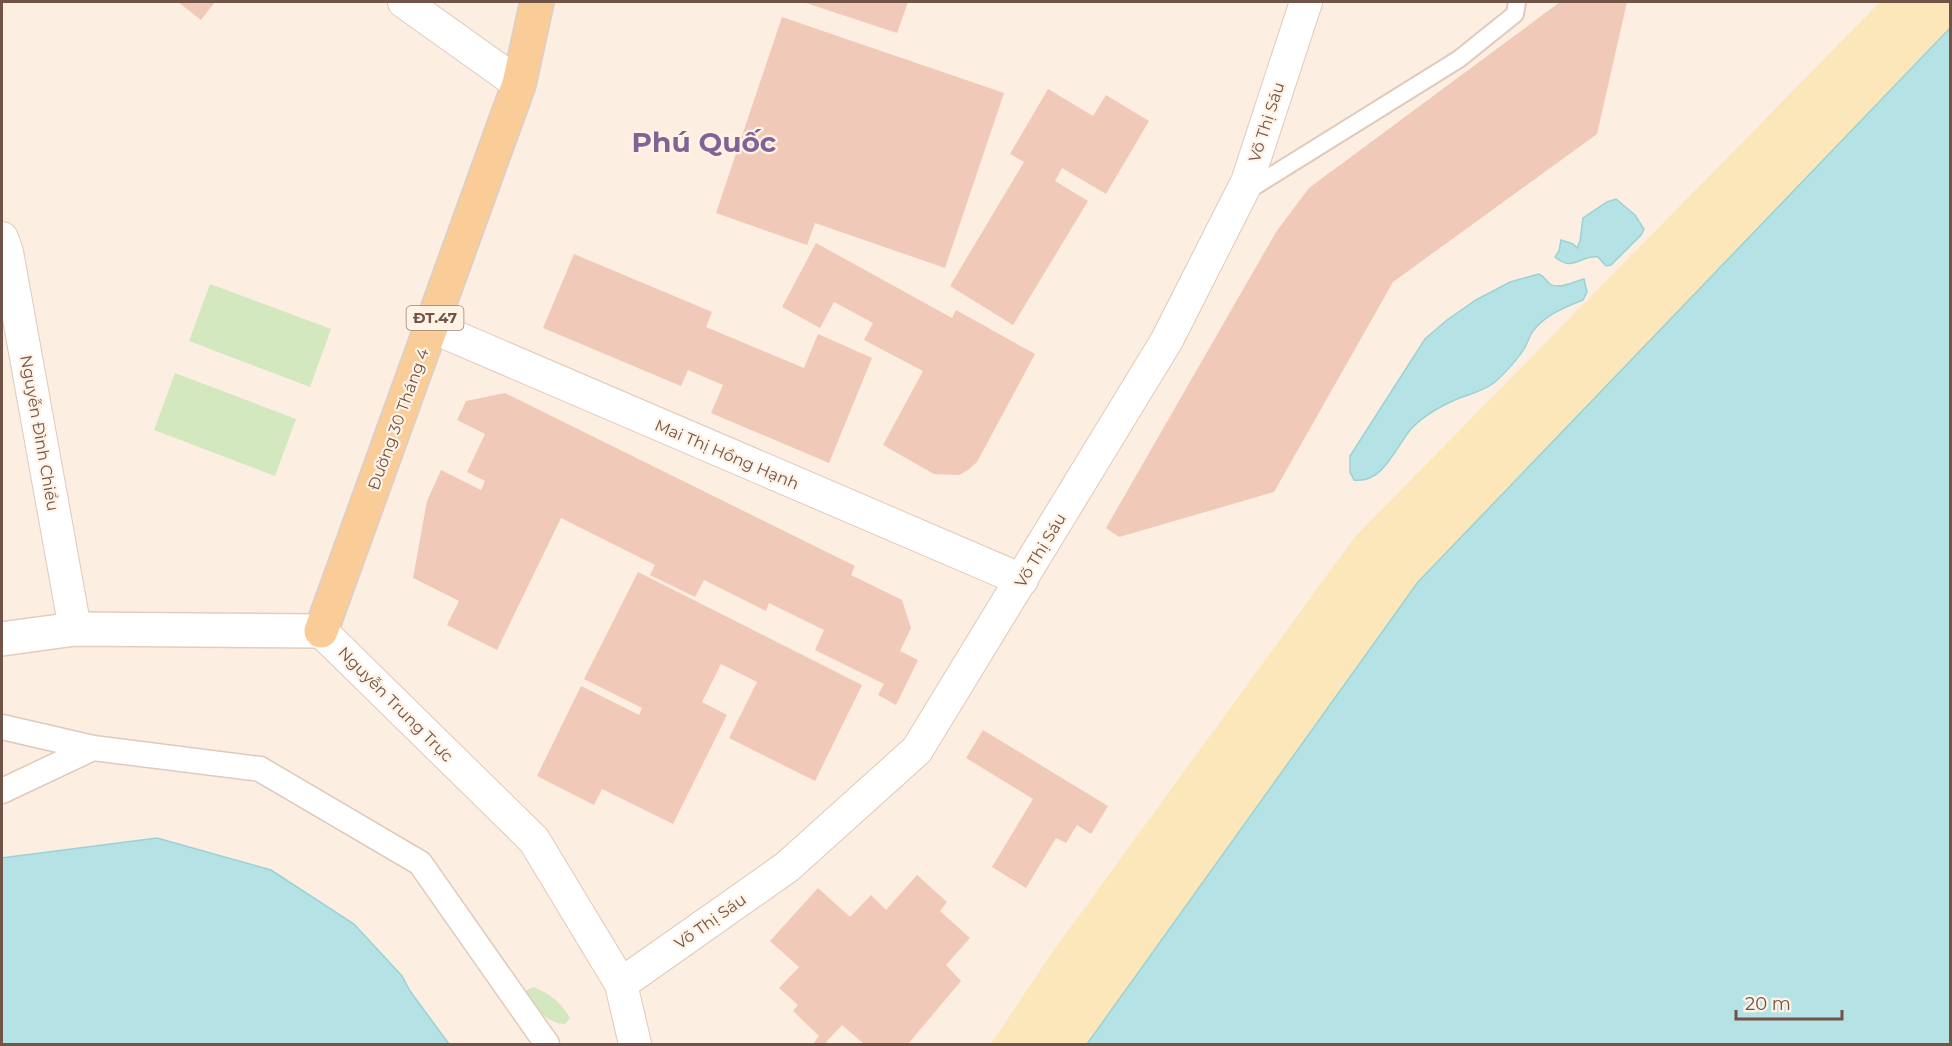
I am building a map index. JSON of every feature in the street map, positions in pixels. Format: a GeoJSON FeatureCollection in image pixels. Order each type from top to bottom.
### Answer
{"type":"FeatureCollection","features":[{"type":"Feature","properties":{"kind":"main road","name":"Đường 30 Tháng 4"},"geometry":{"type":"LineString","coordinates":[[321,631],[519,84],[537,2]]}},
{"type":"Feature","properties":{"kind":"main road"},"geometry":{"type":"LineString","coordinates":[[2,639],[75,629],[321,631]]}},
{"type":"Feature","properties":{"kind":"street"},"geometry":{"type":"LineString","coordinates":[[404,2],[519,84]]}},
{"type":"Feature","properties":{"kind":"street","name":"Võ Thị Sáu"},"geometry":{"type":"LineString","coordinates":[[621,984],[787,867],[917,750],[1167,340],[1247,182],[1306,2]]}},
{"type":"Feature","properties":{"kind":"street","name":"Nguyễn Đình Chiểu"},"geometry":{"type":"LineString","coordinates":[[2,238],[7,252],[75,629]]}},
{"type":"Feature","properties":{"kind":"street","name":"Mai Thị Hồng Hạnh"},"geometry":{"type":"LineString","coordinates":[[432,327],[1022,580]]}},
{"type":"Feature","properties":{"kind":"street","name":"Nguyễn Trung Trực"},"geometry":{"type":"LineString","coordinates":[[321,631],[534,840],[621,984],[635,1044]]}},
{"type":"Feature","properties":{"kind":"street"},"geometry":{"type":"LineString","coordinates":[[2,727],[93,748],[260,769],[420,863],[547,1044]]}},
{"type":"Feature","properties":{"kind":"street"},"geometry":{"type":"LineString","coordinates":[[2,791],[93,748]]}},
{"type":"Feature","properties":{"kind":"lane"},"geometry":{"type":"LineString","coordinates":[[1241,195],[1459,59],[1515,14],[1517,2]]}},
{"type":"Feature","properties":{"kind":"green space"},"geometry":{"type":"Polygon","coordinates":[[[210,284],[331,329],[310,387],[189,341],[210,284]]]}},
{"type":"Feature","properties":{"kind":"green space"},"geometry":{"type":"Polygon","coordinates":[[[175,373],[296,419],[275,476],[154,430],[175,373]]]}},
{"type":"Feature","properties":{"kind":"green space"},"geometry":{"type":"Polygon","coordinates":[[[534,987],[559,1003],[570,1018],[565,1024],[547,1018],[532,1004],[524,994],[534,987]]]}},
{"type":"Feature","properties":{"kind":"sand"},"geometry":{"type":"Polygon","coordinates":[[[1880,2],[1950,2],[1950,28],[1418,582],[1087,1044],[991,1044],[1049,957],[1354,538],[1880,2]]]}},
{"type":"Feature","properties":{"kind":"water"},"geometry":{"type":"Polygon","coordinates":[[[1950,28],[1950,1044],[1087,1044],[1418,582],[1950,28]]]}},
{"type":"Feature","properties":{"kind":"water"},"geometry":{"type":"Polygon","coordinates":[[[1616,199],[1635,215],[1644,229],[1641,235],[1611,265],[1606,266],[1598,257],[1567,263],[1555,257],[1561,240],[1577,248],[1583,218],[1607,202],[1616,199]]]}},
{"type":"Feature","properties":{"kind":"water"},"geometry":{"type":"Polygon","coordinates":[[[1539,274],[1554,286],[1563,286],[1584,279],[1587,292],[1583,300],[1543,320],[1532,333],[1519,356],[1495,382],[1427,416],[1411,429],[1381,471],[1364,480],[1354,480],[1350,472],[1350,456],[1425,339],[1476,300],[1510,282],[1539,274]]]}},
{"type":"Feature","properties":{"kind":"water"},"geometry":{"type":"Polygon","coordinates":[[[157,838],[271,870],[354,924],[402,976],[410,991],[449,1044],[2,1044],[2,858],[157,838]]]}},
{"type":"Feature","properties":{"kind":"building"},"geometry":{"type":"Polygon","coordinates":[[[178,2],[215,2],[201,20],[178,2]]]}},
{"type":"Feature","properties":{"kind":"building"},"geometry":{"type":"Polygon","coordinates":[[[803,2],[908,2],[897,33],[803,2]]]}},
{"type":"Feature","properties":{"kind":"building"},"geometry":{"type":"Polygon","coordinates":[[[1560,2],[1627,2],[1597,134],[1393,282],[1274,492],[1119,537],[1106,528],[1276,232],[1309,188],[1560,2]]]}},
{"type":"Feature","properties":{"kind":"building"},"geometry":{"type":"Polygon","coordinates":[[[782,17],[1004,93],[945,268],[815,223],[807,245],[716,213],[782,17]]]}},
{"type":"Feature","properties":{"kind":"building"},"geometry":{"type":"Polygon","coordinates":[[[1048,89],[1093,116],[1106,95],[1149,121],[1106,194],[1062,168],[1055,181],[1088,201],[1013,325],[950,286],[1024,162],[1010,154],[1048,89]]]}},
{"type":"Feature","properties":{"kind":"building"},"geometry":{"type":"Polygon","coordinates":[[[816,243],[952,318],[956,310],[1035,354],[977,462],[968,470],[959,475],[934,474],[883,445],[923,371],[864,340],[873,323],[834,302],[820,328],[782,307],[816,243]]]}},
{"type":"Feature","properties":{"kind":"building"},"geometry":{"type":"Polygon","coordinates":[[[574,254],[712,312],[706,327],[804,368],[818,334],[872,358],[829,463],[711,413],[723,385],[688,370],[681,386],[543,328],[574,254]]]}},
{"type":"Feature","properties":{"kind":"building"},"geometry":{"type":"Polygon","coordinates":[[[505,393],[855,566],[851,575],[902,600],[911,628],[900,651],[918,660],[896,705],[878,695],[884,684],[815,650],[824,630],[769,603],[766,611],[704,580],[695,597],[650,575],[655,565],[561,518],[497,650],[447,625],[459,601],[413,578],[427,501],[441,470],[481,490],[485,481],[467,472],[485,434],[457,420],[466,401],[505,393]]]}},
{"type":"Feature","properties":{"kind":"building"},"geometry":{"type":"Polygon","coordinates":[[[638,572],[862,685],[815,781],[729,738],[757,682],[721,664],[702,702],[727,715],[673,824],[602,789],[594,805],[537,776],[581,686],[639,715],[642,708],[584,679],[638,572]]]}},
{"type":"Feature","properties":{"kind":"building"},"geometry":{"type":"Polygon","coordinates":[[[983,730],[1108,806],[1091,834],[1077,825],[1066,843],[1056,838],[1026,888],[992,867],[1033,799],[966,758],[983,730]]]}},
{"type":"Feature","properties":{"kind":"building"},"geometry":{"type":"Polygon","coordinates":[[[917,875],[947,902],[940,911],[970,938],[946,965],[961,981],[908,1044],[864,1044],[842,1025],[826,1042],[829,1044],[813,1044],[819,1036],[793,1011],[798,1005],[779,988],[799,967],[770,941],[818,888],[850,917],[871,895],[886,910],[917,875]]]}},
{"type":"Feature","properties":{"kind":"district","name":"Phú Quốc"},"geometry":{"type":"Point","coordinates":[704,142]}}]}
